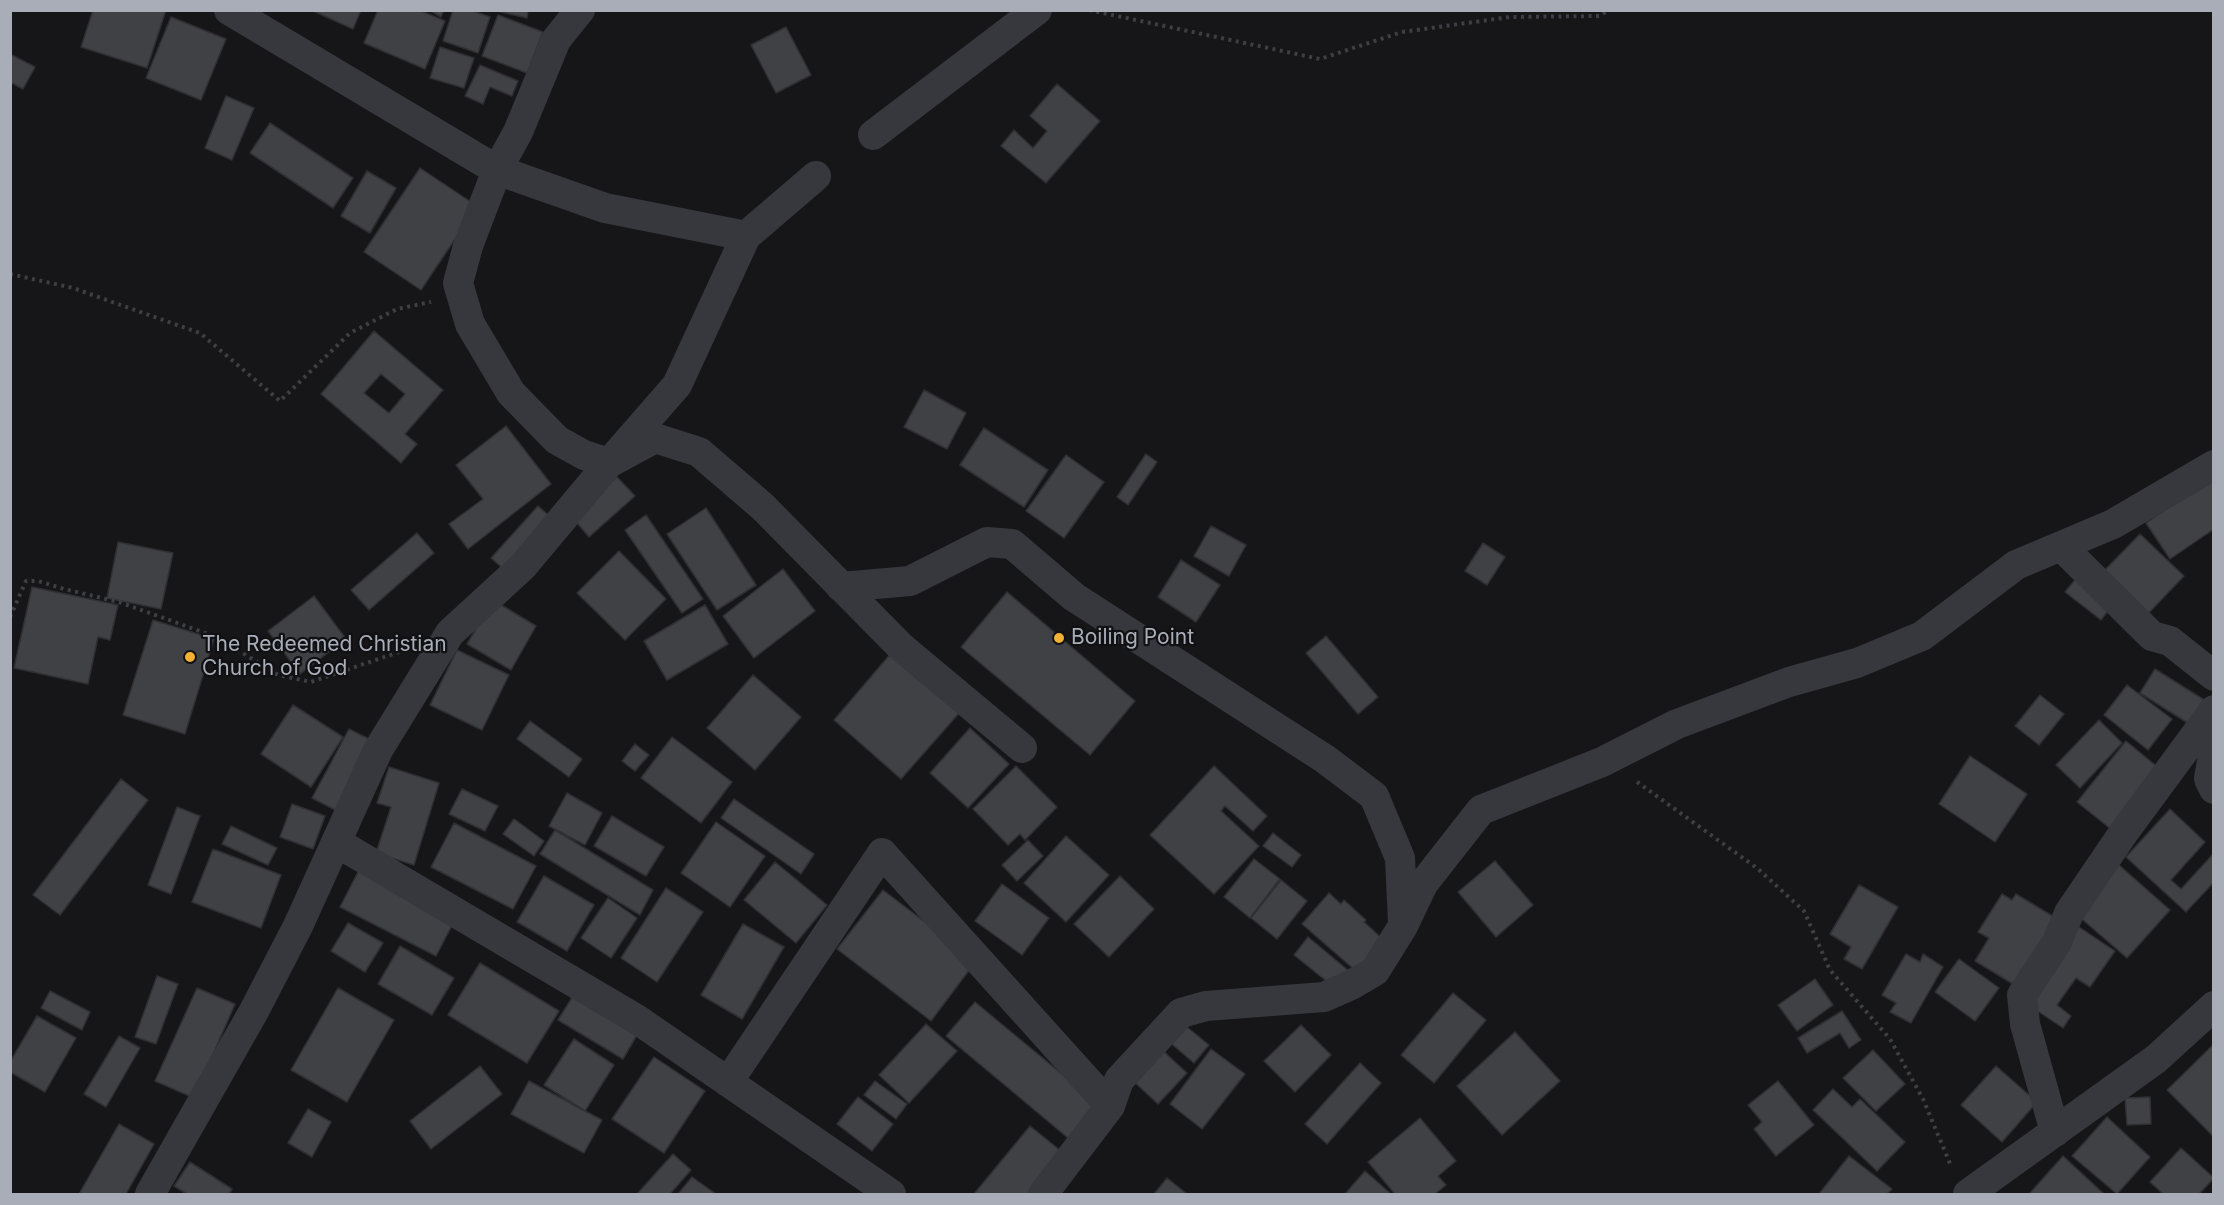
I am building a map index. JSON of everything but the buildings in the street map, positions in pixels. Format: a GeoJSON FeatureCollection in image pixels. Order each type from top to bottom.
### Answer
{"type":"FeatureCollection","features":[{"type":"Feature","properties":{"kind":"street"},"geometry":{"type":"LineString","coordinates":[[229,10],[497,170],[605,208],[746,236]]}},
{"type":"Feature","properties":{"kind":"street"},"geometry":{"type":"LineString","coordinates":[[566,10],[518,132],[497,170],[468,246],[458,283],[470,324],[511,393],[557,440],[584,455],[609,463],[655,438],[699,452],[763,507],[901,647],[1022,748]]}},
{"type":"Feature","properties":{"kind":"street"},"geometry":{"type":"LineString","coordinates":[[556,40],[580,10]]}},
{"type":"Feature","properties":{"kind":"street"},"geometry":{"type":"LineString","coordinates":[[873,135],[1037,10]]}},
{"type":"Feature","properties":{"kind":"street"},"geometry":{"type":"LineString","coordinates":[[150,1194],[282,958],[378,750],[450,633],[523,566],[677,385],[746,236],[816,176]]}},
{"type":"Feature","properties":{"kind":"street"},"geometry":{"type":"LineString","coordinates":[[1042,1194],[1110,1106],[1119,1080],[1181,1013],[1206,1006],[1324,997],[1351,986],[1376,971],[1403,926],[1423,884],[1481,810],[1602,762],[1677,724],[1790,682],[1857,663],[1922,636],[2016,565],[2113,524],[2214,465]]}},
{"type":"Feature","properties":{"kind":"street"},"geometry":{"type":"LineString","coordinates":[[841,587],[910,581],[987,542],[1012,544],[1074,597],[1325,759],[1374,795],[1400,858],[1403,926]]}},
{"type":"Feature","properties":{"kind":"street"},"geometry":{"type":"LineString","coordinates":[[2061,546],[2152,636],[2170,641],[2214,676]]}},
{"type":"Feature","properties":{"kind":"street"},"geometry":{"type":"LineString","coordinates":[[2055,1132],[2025,1024],[2022,995],[2057,942],[2069,913],[2124,832],[2214,710]]}},
{"type":"Feature","properties":{"kind":"street"},"geometry":{"type":"LineString","coordinates":[[2214,749],[2209,779],[2214,789]]}},
{"type":"Feature","properties":{"kind":"street"},"geometry":{"type":"LineString","coordinates":[[336,842],[638,1020],[891,1194]]}},
{"type":"Feature","properties":{"kind":"street"},"geometry":{"type":"LineString","coordinates":[[728,1082],[882,853],[1110,1106]]}},
{"type":"Feature","properties":{"kind":"street"},"geometry":{"type":"LineString","coordinates":[[1961,1184],[2055,1132],[2156,1059],[2212,1001]]}},
{"type":"Feature","properties":{"kind":"path"},"geometry":{"type":"LineString","coordinates":[[1089,10],[1320,59],[1402,32],[1510,17],[1599,16],[1609,10]]}},
{"type":"Feature","properties":{"kind":"path"},"geometry":{"type":"LineString","coordinates":[[10,274],[73,288],[200,333],[280,401],[350,333],[397,309],[462,295]]}},
{"type":"Feature","properties":{"kind":"path"},"geometry":{"type":"LineString","coordinates":[[10,617],[26,581],[38,581],[119,602],[208,634],[278,675],[311,682],[450,633]]}},
{"type":"Feature","properties":{"kind":"path"},"geometry":{"type":"LineString","coordinates":[[1602,762],[1650,790],[1757,868],[1804,911],[1830,970],[1890,1038],[1923,1098],[1961,1184]]}},
{"type":"Feature","properties":{"kind":"place","name":"Boiling Point"},"geometry":{"type":"Point","coordinates":[1059,638]}},
{"type":"Feature","properties":{"kind":"place","name":"The Redeemed Christian Church of God"},"geometry":{"type":"Point","coordinates":[190,657]}}]}
